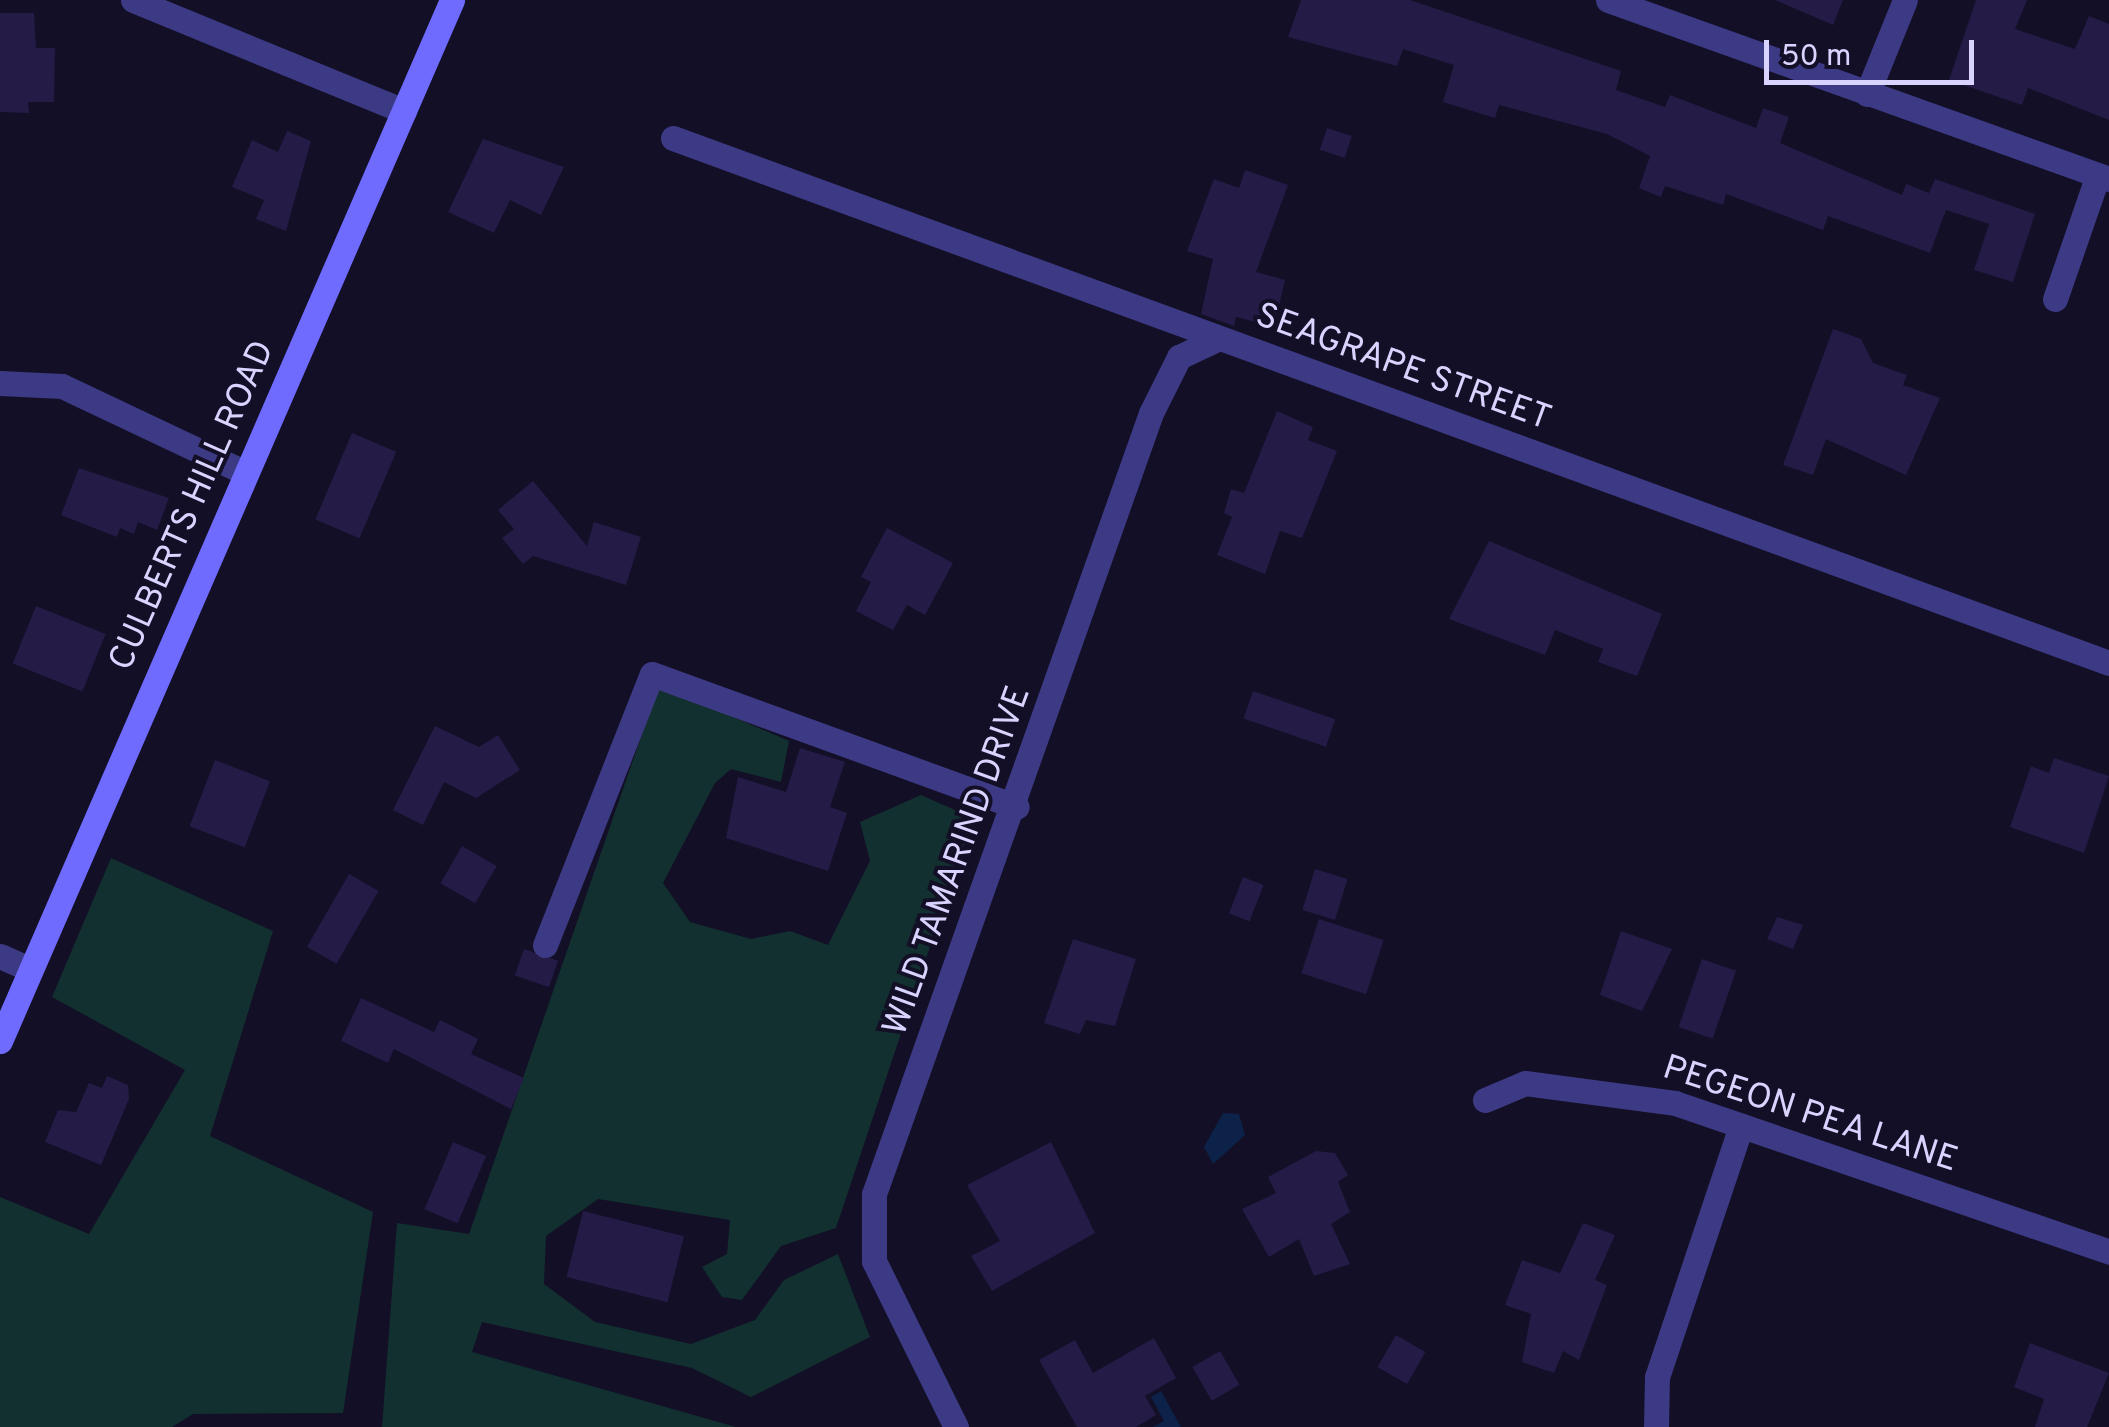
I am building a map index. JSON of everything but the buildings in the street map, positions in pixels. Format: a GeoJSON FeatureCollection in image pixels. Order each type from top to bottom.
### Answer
{"type":"FeatureCollection","features":[{"type":"Feature","properties":{"kind":"street"},"geometry":{"type":"LineString","coordinates":[[133,0],[404,111]]}},
{"type":"Feature","properties":{"kind":"street","name":"CULBERTS HILL ROAD"},"geometry":{"type":"LineString","coordinates":[[0,1041],[452,0]]}},
{"type":"Feature","properties":{"kind":"street"},"geometry":{"type":"LineString","coordinates":[[1608,0],[2104,177],[2055,299]]}},
{"type":"Feature","properties":{"kind":"street"},"geometry":{"type":"LineString","coordinates":[[1867,94],[1904,0]]}},
{"type":"Feature","properties":{"kind":"street","name":"SEAGRAPE STREET"},"geometry":{"type":"LineString","coordinates":[[673,138],[2109,662]]}},
{"type":"Feature","properties":{"kind":"street","name":"WILD TAMARIND DRIVE"},"geometry":{"type":"LineString","coordinates":[[956,1427],[874,1261],[874,1194],[1017,807],[1152,413],[1179,357],[1219,338]]}},
{"type":"Feature","properties":{"kind":"street"},"geometry":{"type":"LineString","coordinates":[[0,382],[62,386],[246,473]]}},
{"type":"Feature","properties":{"kind":"street"},"geometry":{"type":"LineString","coordinates":[[546,945],[652,674],[1017,807]]}},
{"type":"Feature","properties":{"kind":"street"},"geometry":{"type":"LineString","coordinates":[[0,956],[28,969]]}},
{"type":"Feature","properties":{"kind":"street","name":"PEGEON PEA LANE"},"geometry":{"type":"LineString","coordinates":[[1485,1100],[1525,1082],[1596,1088],[1740,1126],[2109,1252]]}},
{"type":"Feature","properties":{"kind":"street"},"geometry":{"type":"LineString","coordinates":[[1656,1427],[1657,1377],[1740,1126]]}},
{"type":"Feature","properties":{"kind":"green space"},"geometry":{"type":"Polygon","coordinates":[[[659,685],[789,741],[781,782],[731,769],[715,783],[663,883],[690,922],[751,939],[790,931],[828,945],[870,861],[860,822],[921,795],[973,818],[836,1228],[781,1246],[742,1300],[722,1297],[702,1267],[727,1254],[730,1220],[598,1199],[546,1236],[544,1284],[595,1322],[691,1344],[755,1320],[784,1280],[838,1254],[870,1337],[751,1397],[692,1368],[482,1322],[472,1352],[736,1427],[382,1427],[397,1223],[469,1234],[659,685]]]}},
{"type":"Feature","properties":{"kind":"green space"},"geometry":{"type":"Polygon","coordinates":[[[111,858],[273,931],[210,1136],[373,1212],[343,1413],[193,1414],[172,1427],[0,1427],[0,1197],[89,1234],[185,1070],[52,997],[111,858]]]}},
{"type":"Feature","properties":{"kind":"water"},"geometry":{"type":"Polygon","coordinates":[[[1223,1113],[1239,1114],[1245,1135],[1213,1164],[1204,1147],[1223,1113]]]}},
{"type":"Feature","properties":{"kind":"water"},"geometry":{"type":"Polygon","coordinates":[[[1161,1391],[1181,1427],[1153,1427],[1164,1421],[1151,1397],[1161,1391]]]}}]}
